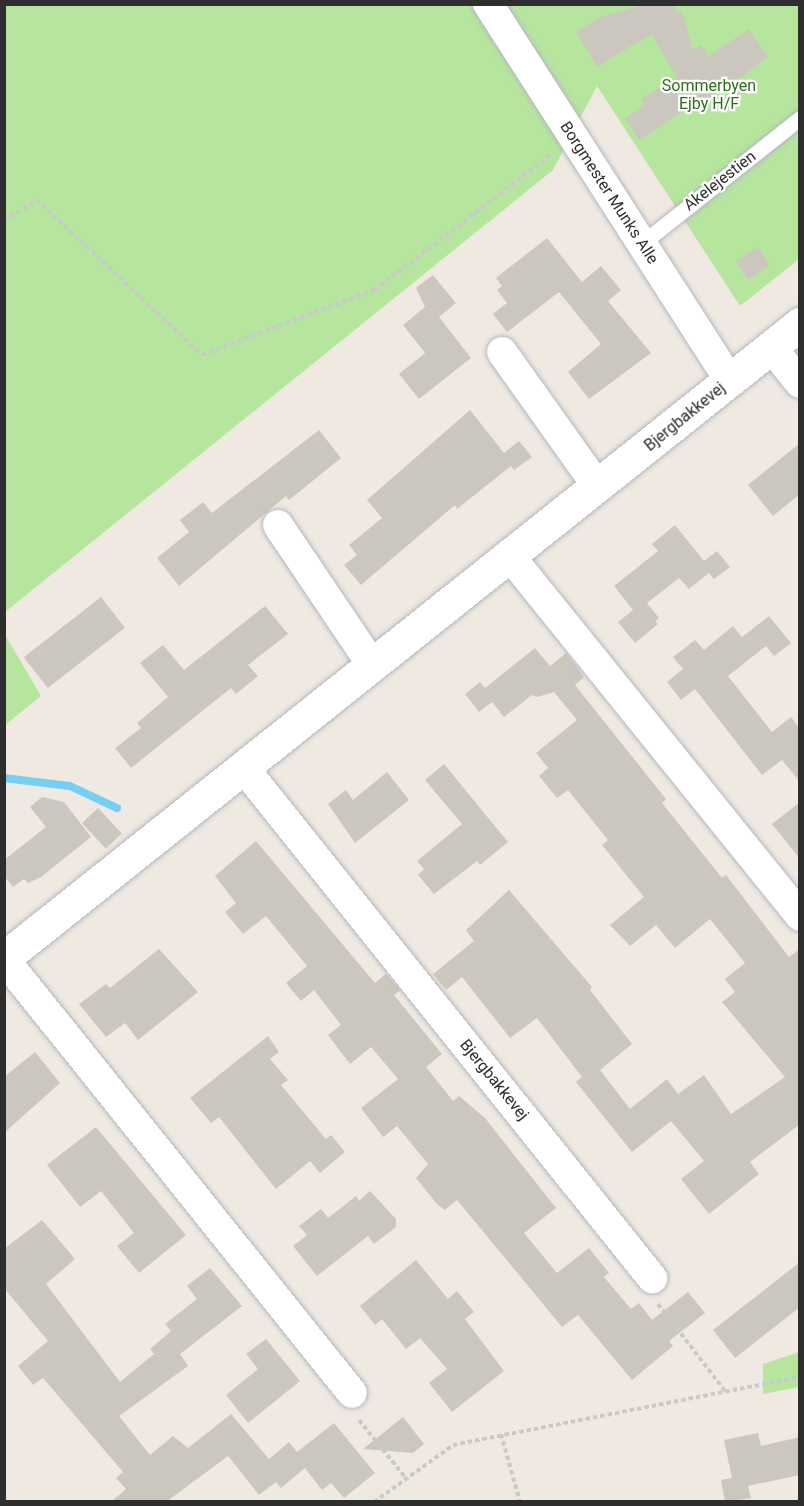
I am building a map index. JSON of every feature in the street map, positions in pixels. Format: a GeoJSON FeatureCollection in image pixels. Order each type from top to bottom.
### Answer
{"type":"FeatureCollection","features":[{"type":"Feature","properties":{"kind":"street","name":"Borgmester Munks Alle"},"geometry":{"type":"LineString","coordinates":[[488,4],[730,381]]}},
{"type":"Feature","properties":{"kind":"street","name":"Bjergbakkevej"},"geometry":{"type":"LineString","coordinates":[[352,1393],[4,959],[800,324]]}},
{"type":"Feature","properties":{"kind":"street"},"geometry":{"type":"LineString","coordinates":[[771,347],[800,383]]}},
{"type":"Feature","properties":{"kind":"street"},"geometry":{"type":"LineString","coordinates":[[502,351],[598,487]]}},
{"type":"Feature","properties":{"kind":"street"},"geometry":{"type":"LineString","coordinates":[[278,525],[372,665]]}},
{"type":"Feature","properties":{"kind":"street"},"geometry":{"type":"LineString","coordinates":[[509,555],[800,916]]}},
{"type":"Feature","properties":{"kind":"street","name":"Bjergbakkevej"},"geometry":{"type":"LineString","coordinates":[[243,767],[652,1278]]}},
{"type":"Feature","properties":{"kind":"lane","name":"Akelejestien"},"geometry":{"type":"LineString","coordinates":[[641,244],[800,118]]}},
{"type":"Feature","properties":{"kind":"path"},"geometry":{"type":"LineString","coordinates":[[4,221],[37,200],[202,355],[374,290],[573,137]]}},
{"type":"Feature","properties":{"kind":"path"},"geometry":{"type":"LineString","coordinates":[[652,1278],[643,1285],[726,1391]]}},
{"type":"Feature","properties":{"kind":"path"},"geometry":{"type":"LineString","coordinates":[[374,1502],[453,1445],[800,1377]]}},
{"type":"Feature","properties":{"kind":"path"},"geometry":{"type":"LineString","coordinates":[[352,1393],[343,1400],[405,1478]]}},
{"type":"Feature","properties":{"kind":"path"},"geometry":{"type":"LineString","coordinates":[[501,1434],[520,1502]]}},
{"type":"Feature","properties":{"kind":"green space","name":"Sommerbyen Ejby H/F"},"geometry":{"type":"Polygon","coordinates":[[[5,5],[799,5],[799,259],[740,306],[597,86],[553,170],[5,612],[5,5]]]}},
{"type":"Feature","properties":{"kind":"green space"},"geometry":{"type":"Polygon","coordinates":[[[4,633],[41,696],[5,725],[4,725],[4,633]]]}},
{"type":"Feature","properties":{"kind":"green space"},"geometry":{"type":"Polygon","coordinates":[[[799,1352],[799,1387],[763,1394],[763,1364],[799,1352]]]}},
{"type":"Feature","properties":{"kind":"building"},"geometry":{"type":"Polygon","coordinates":[[[646,4],[673,4],[677,13],[682,11],[693,50],[701,45],[708,56],[749,29],[768,57],[701,107],[698,101],[639,140],[625,118],[645,105],[641,99],[677,77],[651,34],[597,67],[576,32],[601,17],[646,4]]]}},
{"type":"Feature","properties":{"kind":"building"},"geometry":{"type":"Polygon","coordinates":[[[547,238],[582,282],[601,266],[621,290],[608,301],[651,353],[589,399],[568,372],[601,344],[559,292],[507,332],[493,314],[507,303],[497,290],[502,286],[496,278],[547,238]]]}},
{"type":"Feature","properties":{"kind":"building"},"geometry":{"type":"Polygon","coordinates":[[[758,247],[770,266],[748,279],[736,261],[758,247]]]}},
{"type":"Feature","properties":{"kind":"building"},"geometry":{"type":"Polygon","coordinates":[[[433,275],[456,303],[439,317],[471,358],[419,399],[399,374],[425,353],[403,325],[425,307],[416,288],[433,275]]]}},
{"type":"Feature","properties":{"kind":"building"},"geometry":{"type":"Polygon","coordinates":[[[470,410],[504,453],[519,441],[532,457],[514,470],[511,466],[457,509],[455,505],[361,585],[344,565],[357,555],[349,545],[382,518],[367,500],[470,410]]]}},
{"type":"Feature","properties":{"kind":"building"},"geometry":{"type":"Polygon","coordinates":[[[319,430],[341,458],[289,500],[286,496],[179,586],[157,558],[189,532],[180,520],[203,502],[212,513],[319,430]]]}},
{"type":"Feature","properties":{"kind":"building"},"geometry":{"type":"Polygon","coordinates":[[[800,443],[800,494],[773,516],[748,485],[800,443]]]}},
{"type":"Feature","properties":{"kind":"building"},"geometry":{"type":"Polygon","coordinates":[[[675,525],[704,561],[717,551],[730,567],[714,579],[709,573],[689,589],[679,578],[647,603],[659,618],[655,621],[658,624],[635,643],[618,622],[633,610],[614,586],[658,551],[652,544],[675,525]]]}},
{"type":"Feature","properties":{"kind":"building"},"geometry":{"type":"Polygon","coordinates":[[[101,597],[125,628],[48,688],[24,657],[101,597]]]}},
{"type":"Feature","properties":{"kind":"building"},"geometry":{"type":"Polygon","coordinates":[[[265,606],[288,634],[248,665],[258,676],[236,694],[231,688],[131,768],[115,748],[141,728],[137,723],[168,697],[140,663],[163,645],[184,670],[265,606]]]}},
{"type":"Feature","properties":{"kind":"building"},"geometry":{"type":"Polygon","coordinates":[[[769,616],[791,643],[774,656],[766,646],[728,676],[772,732],[791,717],[800,729],[800,782],[782,760],[762,775],[695,689],[681,700],[667,682],[683,669],[673,657],[695,640],[704,650],[733,626],[742,637],[769,616]]]}},
{"type":"Feature","properties":{"kind":"building"},"geometry":{"type":"Polygon","coordinates":[[[535,648],[550,666],[566,653],[584,677],[575,685],[666,799],[662,803],[722,878],[726,875],[789,957],[800,949],[800,1124],[750,1162],[759,1174],[709,1214],[681,1179],[704,1161],[671,1121],[632,1152],[576,1082],[582,1077],[537,1018],[510,1038],[462,977],[446,990],[433,974],[474,941],[466,930],[509,890],[592,987],[590,990],[632,1044],[600,1070],[630,1109],[667,1079],[678,1094],[704,1075],[731,1114],[785,1077],[722,1002],[735,992],[725,979],[745,963],[710,919],[675,948],[656,925],[630,946],[610,925],[644,897],[602,845],[608,840],[568,790],[557,798],[539,776],[548,768],[536,753],[577,720],[554,692],[537,697],[532,695],[504,717],[492,702],[479,712],[465,694],[480,682],[485,688],[535,648]]]}},
{"type":"Feature","properties":{"kind":"building"},"geometry":{"type":"Polygon","coordinates":[[[444,764],[508,842],[480,865],[477,861],[434,894],[418,875],[424,869],[417,861],[462,824],[425,780],[444,764]]]}},
{"type":"Feature","properties":{"kind":"building"},"geometry":{"type":"Polygon","coordinates":[[[387,772],[409,800],[355,843],[328,804],[346,790],[353,800],[387,772]]]}},
{"type":"Feature","properties":{"kind":"building"},"geometry":{"type":"Polygon","coordinates":[[[42,797],[64,802],[91,837],[41,877],[28,883],[24,879],[13,887],[4,876],[4,860],[46,827],[30,807],[42,797]]]}},
{"type":"Feature","properties":{"kind":"building"},"geometry":{"type":"Polygon","coordinates":[[[800,802],[800,859],[772,824],[800,802]]]}},
{"type":"Feature","properties":{"kind":"building"},"geometry":{"type":"Polygon","coordinates":[[[98,808],[122,834],[106,849],[82,823],[98,808]]]}},
{"type":"Feature","properties":{"kind":"building"},"geometry":{"type":"Polygon","coordinates":[[[256,841],[375,983],[386,974],[400,990],[394,995],[442,1054],[426,1067],[453,1101],[459,1096],[485,1118],[556,1208],[524,1233],[557,1273],[589,1248],[609,1273],[604,1277],[631,1309],[639,1303],[652,1320],[688,1292],[705,1313],[669,1341],[673,1346],[632,1380],[578,1315],[562,1327],[457,1200],[445,1210],[437,1204],[416,1178],[428,1164],[397,1126],[383,1137],[361,1108],[398,1079],[371,1047],[350,1064],[328,1035],[341,1025],[314,990],[301,1001],[286,983],[307,966],[266,916],[243,934],[225,912],[236,903],[215,876],[256,841]]]}},
{"type":"Feature","properties":{"kind":"building"},"geometry":{"type":"Polygon","coordinates":[[[159,949],[198,992],[138,1040],[125,1023],[106,1037],[79,1004],[106,984],[110,988],[159,949]]]}},
{"type":"Feature","properties":{"kind":"building"},"geometry":{"type":"Polygon","coordinates":[[[268,1036],[279,1052],[270,1059],[288,1080],[281,1085],[326,1139],[331,1135],[345,1152],[320,1173],[310,1161],[276,1189],[219,1117],[211,1123],[190,1098],[268,1036]]]}},
{"type":"Feature","properties":{"kind":"building"},"geometry":{"type":"Polygon","coordinates":[[[35,1052],[60,1083],[4,1133],[4,1077],[35,1052]]]}},
{"type":"Feature","properties":{"kind":"building"},"geometry":{"type":"Polygon","coordinates":[[[96,1127],[186,1235],[139,1273],[117,1246],[134,1233],[101,1191],[80,1207],[47,1165],[96,1127]]]}},
{"type":"Feature","properties":{"kind":"building"},"geometry":{"type":"Polygon","coordinates":[[[370,1191],[396,1219],[396,1227],[374,1244],[368,1236],[317,1276],[293,1246],[307,1235],[299,1226],[321,1209],[328,1218],[356,1196],[359,1201],[370,1191]]]}},
{"type":"Feature","properties":{"kind":"building"},"geometry":{"type":"Polygon","coordinates":[[[42,1220],[75,1259],[46,1284],[120,1382],[154,1354],[150,1349],[171,1331],[165,1324],[197,1299],[187,1286],[210,1268],[242,1306],[180,1354],[188,1366],[119,1416],[150,1455],[173,1436],[188,1448],[231,1414],[269,1459],[289,1442],[297,1452],[334,1423],[375,1473],[344,1498],[331,1483],[322,1490],[305,1468],[281,1488],[276,1482],[259,1495],[228,1456],[166,1502],[111,1502],[126,1489],[116,1478],[123,1472],[43,1378],[33,1385],[18,1366],[48,1341],[4,1288],[4,1249],[42,1220]]]}},
{"type":"Feature","properties":{"kind":"building"},"geometry":{"type":"Polygon","coordinates":[[[416,1260],[448,1299],[457,1291],[474,1312],[465,1319],[504,1371],[452,1412],[429,1383],[447,1369],[420,1338],[406,1349],[382,1319],[375,1325],[360,1306],[416,1260]]]}},
{"type":"Feature","properties":{"kind":"building"},"geometry":{"type":"Polygon","coordinates":[[[800,1262],[800,1307],[735,1358],[713,1330],[800,1262]]]}},
{"type":"Feature","properties":{"kind":"building"},"geometry":{"type":"Polygon","coordinates":[[[266,1339],[300,1381],[248,1423],[226,1395],[258,1369],[246,1354],[266,1339]]]}},
{"type":"Feature","properties":{"kind":"building"},"geometry":{"type":"Polygon","coordinates":[[[403,1417],[424,1444],[413,1453],[363,1449],[403,1417]]]}},
{"type":"Feature","properties":{"kind":"building"},"geometry":{"type":"Polygon","coordinates":[[[758,1433],[761,1446],[800,1437],[800,1475],[748,1486],[751,1498],[725,1502],[721,1480],[732,1478],[724,1440],[758,1433]]]}},
{"type":"Feature","properties":{"kind":"waterway"},"geometry":{"type":"LineString","coordinates":[[4,778],[70,786],[117,808]]}}]}
